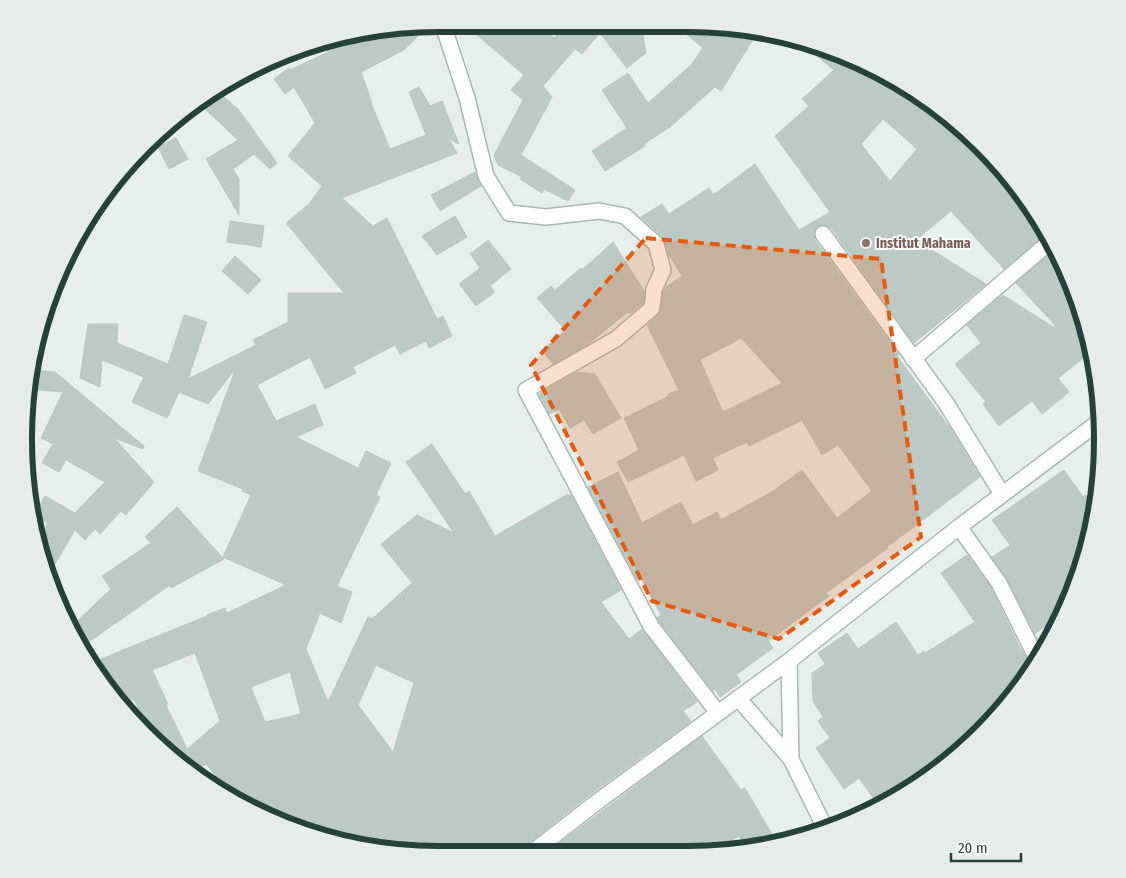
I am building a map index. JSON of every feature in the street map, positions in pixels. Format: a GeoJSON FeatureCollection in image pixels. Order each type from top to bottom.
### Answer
{"type":"FeatureCollection","features":[{"type":"Feature","properties":{"kind":"street"},"geometry":{"type":"LineString","coordinates":[[445,32],[467,98],[486,176],[509,213],[546,217],[599,211],[625,216],[656,244],[663,270],[654,289],[652,308],[616,339],[526,390],[651,626],[718,714]]}},
{"type":"Feature","properties":{"kind":"street"},"geometry":{"type":"LineString","coordinates":[[824,234],[946,403],[1002,494]]}},
{"type":"Feature","properties":{"kind":"street"},"geometry":{"type":"LineString","coordinates":[[913,359],[1045,246]]}},
{"type":"Feature","properties":{"kind":"street"},"geometry":{"type":"LineString","coordinates":[[540,846],[597,802],[790,661],[959,526],[1094,426]]}},
{"type":"Feature","properties":{"kind":"street"},"geometry":{"type":"LineString","coordinates":[[959,526],[999,582],[1033,651]]}},
{"type":"Feature","properties":{"kind":"street"},"geometry":{"type":"LineString","coordinates":[[790,661],[791,759]]}},
{"type":"Feature","properties":{"kind":"street"},"geometry":{"type":"LineString","coordinates":[[738,698],[791,759],[822,822]]}},
{"type":"Feature","properties":{"kind":"highlighted area"},"geometry":{"type":"Polygon","coordinates":[[[646,238],[881,259],[921,537],[779,639],[652,601],[531,365],[646,238]]]}},
{"type":"Feature","properties":{"kind":"building"},"geometry":{"type":"Polygon","coordinates":[[[473,32],[547,32],[554,38],[559,32],[642,32],[646,53],[627,68],[600,33],[582,54],[575,49],[543,86],[552,97],[521,155],[575,190],[568,201],[544,189],[542,193],[520,179],[522,177],[498,165],[494,155],[523,100],[511,90],[524,75],[473,32]]]}},
{"type":"Feature","properties":{"kind":"building"},"geometry":{"type":"Polygon","coordinates":[[[684,32],[714,33],[754,38],[721,91],[715,87],[670,127],[644,144],[645,146],[605,171],[592,151],[627,128],[602,90],[628,73],[648,103],[691,65],[703,48],[684,32]]]}},
{"type":"Feature","properties":{"kind":"building"},"geometry":{"type":"Polygon","coordinates":[[[421,33],[404,50],[361,72],[371,103],[390,149],[426,135],[409,92],[419,87],[430,106],[442,101],[459,144],[449,139],[457,153],[342,198],[373,226],[387,218],[437,319],[443,316],[452,336],[429,348],[426,341],[400,354],[395,345],[353,367],[356,373],[325,389],[310,357],[257,385],[276,421],[315,404],[323,425],[296,437],[358,468],[366,451],[391,463],[376,495],[380,497],[337,586],[352,592],[341,623],[320,613],[306,649],[328,702],[368,617],[372,619],[412,583],[381,544],[417,515],[454,533],[406,462],[432,444],[465,494],[469,491],[495,536],[568,494],[569,496],[571,495],[621,590],[601,602],[629,639],[642,629],[697,702],[683,711],[691,721],[591,794],[525,846],[439,846],[386,842],[334,832],[283,815],[264,806],[261,801],[257,803],[220,781],[206,764],[200,767],[171,745],[142,716],[134,699],[130,703],[98,660],[225,608],[227,613],[286,585],[223,557],[251,495],[242,491],[243,489],[198,471],[236,368],[208,404],[179,392],[167,418],[132,402],[144,377],[102,360],[100,387],[80,378],[88,324],[118,324],[117,343],[168,364],[184,315],[207,322],[188,379],[256,345],[253,340],[288,322],[288,293],[344,293],[286,223],[309,204],[322,186],[288,156],[315,123],[294,87],[285,94],[274,79],[289,68],[290,70],[328,52],[326,48],[360,40],[421,33]],[[195,653],[152,670],[187,749],[220,721],[195,653]],[[376,665],[358,705],[393,752],[414,683],[376,665]],[[290,672],[251,687],[265,722],[301,714],[290,672]]]}},
{"type":"Feature","properties":{"kind":"building"},"geometry":{"type":"Polygon","coordinates":[[[813,53],[843,63],[890,87],[913,101],[955,133],[993,171],[1025,213],[1040,239],[1004,269],[951,211],[916,240],[986,284],[914,343],[831,228],[822,225],[815,230],[815,240],[952,431],[980,477],[826,593],[829,596],[768,641],[773,648],[736,675],[741,682],[720,697],[715,689],[713,691],[657,618],[661,615],[641,577],[637,580],[588,487],[618,472],[642,523],[681,502],[693,525],[717,512],[721,520],[773,491],[802,470],[837,518],[872,491],[838,445],[822,455],[802,420],[749,446],[747,442],[713,458],[718,470],[696,481],[684,455],[628,482],[617,462],[639,450],[624,418],[679,390],[647,325],[661,310],[663,292],[666,287],[682,276],[669,255],[663,237],[641,217],[662,204],[669,214],[709,188],[713,195],[755,164],[799,230],[830,212],[775,136],[809,106],[802,99],[834,70],[813,53]],[[883,119],[861,144],[890,181],[917,149],[883,119]],[[741,338],[700,360],[723,412],[782,383],[741,338]]]}},
{"type":"Feature","properties":{"kind":"building"},"geometry":{"type":"Polygon","coordinates":[[[222,95],[239,110],[277,163],[270,169],[254,154],[233,169],[239,179],[239,215],[206,159],[238,140],[204,108],[222,95]]]}},
{"type":"Feature","properties":{"kind":"building"},"geometry":{"type":"Polygon","coordinates":[[[176,138],[188,159],[169,169],[158,147],[176,138]]]}},
{"type":"Feature","properties":{"kind":"building"},"geometry":{"type":"Polygon","coordinates":[[[475,172],[481,186],[440,211],[431,195],[475,172]]]}},
{"type":"Feature","properties":{"kind":"building"},"geometry":{"type":"Polygon","coordinates":[[[455,216],[467,237],[437,255],[422,236],[455,216]]]}},
{"type":"Feature","properties":{"kind":"building"},"geometry":{"type":"Polygon","coordinates":[[[230,221],[264,226],[261,247],[227,242],[230,221]]]}},
{"type":"Feature","properties":{"kind":"building"},"geometry":{"type":"Polygon","coordinates":[[[488,240],[511,269],[490,286],[495,292],[476,306],[459,284],[480,268],[470,254],[488,240]]]}},
{"type":"Feature","properties":{"kind":"building"},"geometry":{"type":"Polygon","coordinates":[[[613,242],[644,291],[643,303],[630,314],[628,312],[588,344],[553,364],[542,350],[566,331],[537,298],[551,286],[555,290],[581,268],[582,270],[613,242]]]}},
{"type":"Feature","properties":{"kind":"building"},"geometry":{"type":"Polygon","coordinates":[[[1050,255],[1072,308],[1085,357],[1058,378],[1069,392],[1042,414],[1032,401],[999,426],[983,404],[986,402],[955,364],[981,343],[967,325],[1003,295],[1053,327],[1055,325],[1016,283],[1050,255]]]}},
{"type":"Feature","properties":{"kind":"building"},"geometry":{"type":"Polygon","coordinates":[[[235,256],[261,280],[248,294],[222,271],[235,256]]]}},
{"type":"Feature","properties":{"kind":"building"},"geometry":{"type":"Polygon","coordinates":[[[38,370],[55,372],[144,446],[143,449],[114,438],[154,482],[126,515],[121,511],[100,534],[95,529],[85,540],[75,530],[53,567],[43,531],[48,523],[40,518],[38,507],[45,496],[75,513],[105,482],[66,460],[59,472],[42,463],[53,444],[41,438],[63,392],[36,390],[38,370]]]}},
{"type":"Feature","properties":{"kind":"building"},"geometry":{"type":"Polygon","coordinates":[[[577,372],[595,374],[621,418],[593,434],[584,420],[570,428],[559,409],[549,414],[539,394],[577,372]]]}},
{"type":"Feature","properties":{"kind":"building"},"geometry":{"type":"Polygon","coordinates":[[[1064,470],[1083,497],[1086,495],[1089,500],[1080,544],[1063,595],[1049,624],[1035,634],[1007,579],[992,557],[1010,545],[992,520],[1064,470]]]}},
{"type":"Feature","properties":{"kind":"building"},"geometry":{"type":"Polygon","coordinates":[[[177,507],[224,559],[171,588],[170,585],[87,643],[76,622],[111,589],[102,576],[151,543],[145,537],[177,507]]]}},
{"type":"Feature","properties":{"kind":"building"},"geometry":{"type":"Polygon","coordinates":[[[967,555],[991,588],[1028,660],[993,707],[955,745],[931,761],[932,763],[913,777],[875,800],[859,778],[844,789],[816,748],[830,738],[818,721],[823,717],[813,701],[812,673],[825,664],[818,653],[847,633],[858,649],[896,622],[918,655],[924,651],[925,653],[975,622],[941,573],[967,555]]]}},
{"type":"Feature","properties":{"kind":"building"},"geometry":{"type":"Polygon","coordinates":[[[702,736],[741,790],[745,788],[773,836],[743,842],[739,836],[726,844],[714,845],[556,846],[702,736]]]}},
{"type":"Feature","properties":{"kind":"place","name":"Institut Mahama"},"geometry":{"type":"Point","coordinates":[866,243]}}]}
